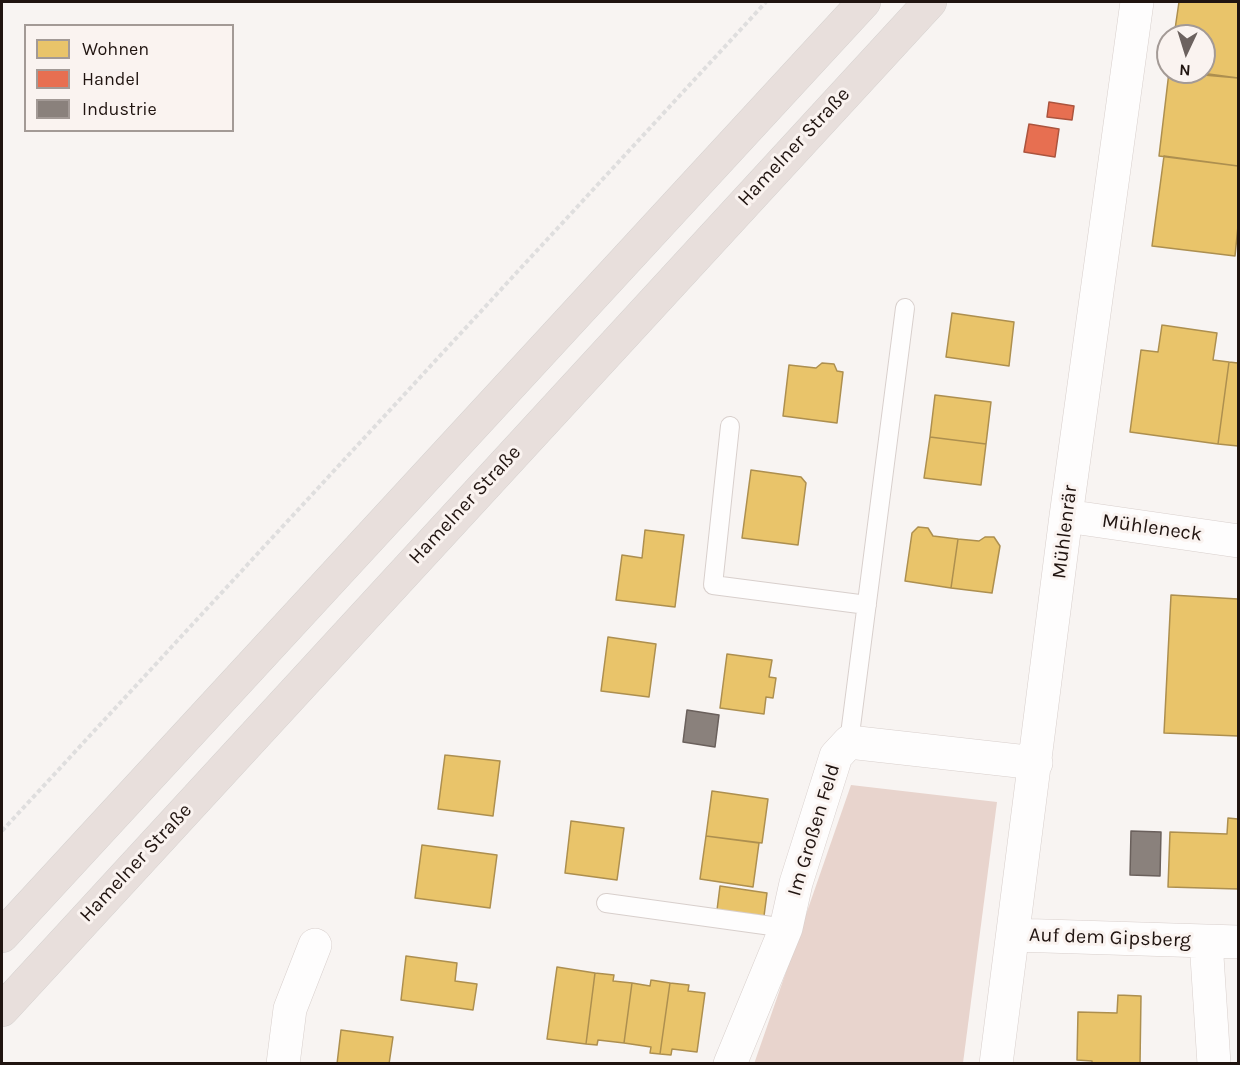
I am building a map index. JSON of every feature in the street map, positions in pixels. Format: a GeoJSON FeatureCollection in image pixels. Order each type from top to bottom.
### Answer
{"type":"FeatureCollection","features":[{"type":"Feature","properties":{"kind":"highway"},"geometry":{"type":"LineString","coordinates":[[2,936],[864,2]]}},
{"type":"Feature","properties":{"kind":"highway","name":"Hamelner Straße"},"geometry":{"type":"LineString","coordinates":[[2,1010],[930,2]]}},
{"type":"Feature","properties":{"kind":"street","name":"Mühlenrär"},"geometry":{"type":"LineString","coordinates":[[996,1064],[1066,516],[1137,2]]}},
{"type":"Feature","properties":{"kind":"street","name":"Mühleneck"},"geometry":{"type":"LineString","coordinates":[[1066,516],[1239,541]]}},
{"type":"Feature","properties":{"kind":"street","name":"Im Großen Feld"},"geometry":{"type":"LineString","coordinates":[[730,1064],[786,928],[796,883],[830,771],[836,756],[849,742],[1036,763]]}},
{"type":"Feature","properties":{"kind":"street","name":"Auf dem Gipsberg"},"geometry":{"type":"LineString","coordinates":[[1013,935],[1239,942]]}},
{"type":"Feature","properties":{"kind":"street","name":"Auf dem Gipsberg"},"geometry":{"type":"LineString","coordinates":[[1206,941],[1214,1064]]}},
{"type":"Feature","properties":{"kind":"street"},"geometry":{"type":"LineString","coordinates":[[283,1064],[290,1009],[315,945]]}},
{"type":"Feature","properties":{"kind":"lane"},"geometry":{"type":"LineString","coordinates":[[849,742],[905,308]]}},
{"type":"Feature","properties":{"kind":"lane"},"geometry":{"type":"LineString","coordinates":[[730,426],[713,585],[867,605]]}},
{"type":"Feature","properties":{"kind":"lane"},"geometry":{"type":"LineString","coordinates":[[606,903],[786,928]]}},
{"type":"Feature","properties":{"kind":"path"},"geometry":{"type":"LineString","coordinates":[[2,831],[766,2]]}},
{"type":"Feature","properties":{"kind":"shaded area"},"geometry":{"type":"Polygon","coordinates":[[[851,785],[997,802],[963,1063],[754,1064],[851,785]]]}},
{"type":"Feature","properties":{"kind":"building: Wohnen"},"geometry":{"type":"Polygon","coordinates":[[[1179,2],[1238,2],[1238,78],[1216,75],[1216,24],[1176,24],[1179,2]]]}},
{"type":"Feature","properties":{"kind":"building: Wohnen"},"geometry":{"type":"Polygon","coordinates":[[[1216,76],[1238,78],[1238,166],[1159,156],[1168,84],[1216,84],[1216,76]]]}},
{"type":"Feature","properties":{"kind":"building: Wohnen"},"geometry":{"type":"Polygon","coordinates":[[[1164,156],[1238,166],[1238,226],[1235,256],[1152,246],[1164,156]]]}},
{"type":"Feature","properties":{"kind":"building: Wohnen"},"geometry":{"type":"Polygon","coordinates":[[[952,313],[1014,322],[1009,366],[946,357],[952,313]]]}},
{"type":"Feature","properties":{"kind":"building: Wohnen"},"geometry":{"type":"Polygon","coordinates":[[[1162,325],[1217,333],[1213,360],[1229,362],[1218,444],[1130,432],[1141,350],[1158,352],[1162,325]]]}},
{"type":"Feature","properties":{"kind":"building: Wohnen"},"geometry":{"type":"Polygon","coordinates":[[[1229,362],[1238,363],[1238,446],[1218,444],[1229,362]]]}},
{"type":"Feature","properties":{"kind":"building: Wohnen"},"geometry":{"type":"Polygon","coordinates":[[[822,363],[834,364],[837,371],[843,372],[837,423],[783,416],[789,365],[816,368],[822,363]]]}},
{"type":"Feature","properties":{"kind":"building: Wohnen"},"geometry":{"type":"Polygon","coordinates":[[[935,395],[991,402],[986,444],[930,437],[935,395]]]}},
{"type":"Feature","properties":{"kind":"building: Wohnen"},"geometry":{"type":"Polygon","coordinates":[[[930,437],[986,444],[981,485],[924,478],[930,437]]]}},
{"type":"Feature","properties":{"kind":"building: Wohnen"},"geometry":{"type":"Polygon","coordinates":[[[751,470],[801,477],[806,483],[798,545],[742,538],[751,470]]]}},
{"type":"Feature","properties":{"kind":"building: Wohnen"},"geometry":{"type":"Polygon","coordinates":[[[918,527],[928,528],[933,536],[958,539],[951,588],[905,581],[912,533],[918,527]]]}},
{"type":"Feature","properties":{"kind":"building: Wohnen"},"geometry":{"type":"Polygon","coordinates":[[[645,530],[684,535],[675,607],[616,600],[622,555],[642,558],[645,530]]]}},
{"type":"Feature","properties":{"kind":"building: Wohnen"},"geometry":{"type":"Polygon","coordinates":[[[985,537],[994,537],[1000,546],[992,593],[951,588],[958,539],[979,541],[985,537]]]}},
{"type":"Feature","properties":{"kind":"building: Wohnen"},"geometry":{"type":"Polygon","coordinates":[[[1171,595],[1238,599],[1238,736],[1164,733],[1171,595]]]}},
{"type":"Feature","properties":{"kind":"building: Wohnen"},"geometry":{"type":"Polygon","coordinates":[[[608,637],[656,644],[649,697],[601,691],[608,637]]]}},
{"type":"Feature","properties":{"kind":"building: Wohnen"},"geometry":{"type":"Polygon","coordinates":[[[727,654],[772,660],[769,677],[776,678],[773,698],[766,697],[764,714],[720,708],[727,654]]]}},
{"type":"Feature","properties":{"kind":"building: Wohnen"},"geometry":{"type":"Polygon","coordinates":[[[445,755],[500,761],[493,816],[438,809],[445,755]]]}},
{"type":"Feature","properties":{"kind":"building: Wohnen"},"geometry":{"type":"Polygon","coordinates":[[[712,791],[768,799],[762,843],[706,836],[712,791]]]}},
{"type":"Feature","properties":{"kind":"building: Wohnen"},"geometry":{"type":"Polygon","coordinates":[[[1228,818],[1238,819],[1238,889],[1168,887],[1170,832],[1227,834],[1228,818]]]}},
{"type":"Feature","properties":{"kind":"building: Wohnen"},"geometry":{"type":"Polygon","coordinates":[[[571,821],[624,828],[617,880],[565,873],[571,821]]]}},
{"type":"Feature","properties":{"kind":"building: Wohnen"},"geometry":{"type":"Polygon","coordinates":[[[706,836],[759,843],[753,887],[700,879],[706,836]]]}},
{"type":"Feature","properties":{"kind":"building: Wohnen"},"geometry":{"type":"Polygon","coordinates":[[[422,845],[497,855],[490,908],[415,898],[422,845]]]}},
{"type":"Feature","properties":{"kind":"building: Wohnen"},"geometry":{"type":"Polygon","coordinates":[[[720,886],[767,893],[764,916],[717,910],[720,886]]]}},
{"type":"Feature","properties":{"kind":"building: Wohnen"},"geometry":{"type":"Polygon","coordinates":[[[406,956],[457,963],[455,981],[477,984],[473,1010],[401,1000],[406,956]]]}},
{"type":"Feature","properties":{"kind":"building: Wohnen"},"geometry":{"type":"Polygon","coordinates":[[[557,967],[595,973],[586,1044],[547,1039],[557,967]]]}},
{"type":"Feature","properties":{"kind":"building: Wohnen"},"geometry":{"type":"Polygon","coordinates":[[[595,973],[614,975],[613,981],[632,983],[624,1043],[598,1040],[597,1045],[586,1044],[595,973]]]}},
{"type":"Feature","properties":{"kind":"building: Wohnen"},"geometry":{"type":"Polygon","coordinates":[[[651,980],[670,983],[660,1054],[650,1053],[651,1047],[624,1043],[632,983],[650,986],[651,980]]]}},
{"type":"Feature","properties":{"kind":"building: Wohnen"},"geometry":{"type":"Polygon","coordinates":[[[670,983],[689,985],[688,991],[705,993],[697,1052],[672,1049],[671,1055],[660,1054],[670,983]]]}},
{"type":"Feature","properties":{"kind":"building: Wohnen"},"geometry":{"type":"Polygon","coordinates":[[[1118,995],[1141,996],[1140,1064],[1092,1064],[1092,1061],[1077,1060],[1078,1012],[1117,1013],[1118,995]]]}},
{"type":"Feature","properties":{"kind":"building: Wohnen"},"geometry":{"type":"Polygon","coordinates":[[[341,1030],[393,1037],[389,1064],[337,1064],[341,1030]]]}},
{"type":"Feature","properties":{"kind":"building: Handel"},"geometry":{"type":"Polygon","coordinates":[[[1049,102],[1074,106],[1072,120],[1047,117],[1049,102]]]}},
{"type":"Feature","properties":{"kind":"building: Handel"},"geometry":{"type":"Polygon","coordinates":[[[1029,124],[1059,129],[1055,157],[1024,152],[1029,124]]]}},
{"type":"Feature","properties":{"kind":"building: Industrie"},"geometry":{"type":"Polygon","coordinates":[[[687,710],[719,715],[715,747],[683,742],[687,710]]]}},
{"type":"Feature","properties":{"kind":"building: Industrie"},"geometry":{"type":"Polygon","coordinates":[[[1131,831],[1161,832],[1160,876],[1130,875],[1131,831]]]}}]}
